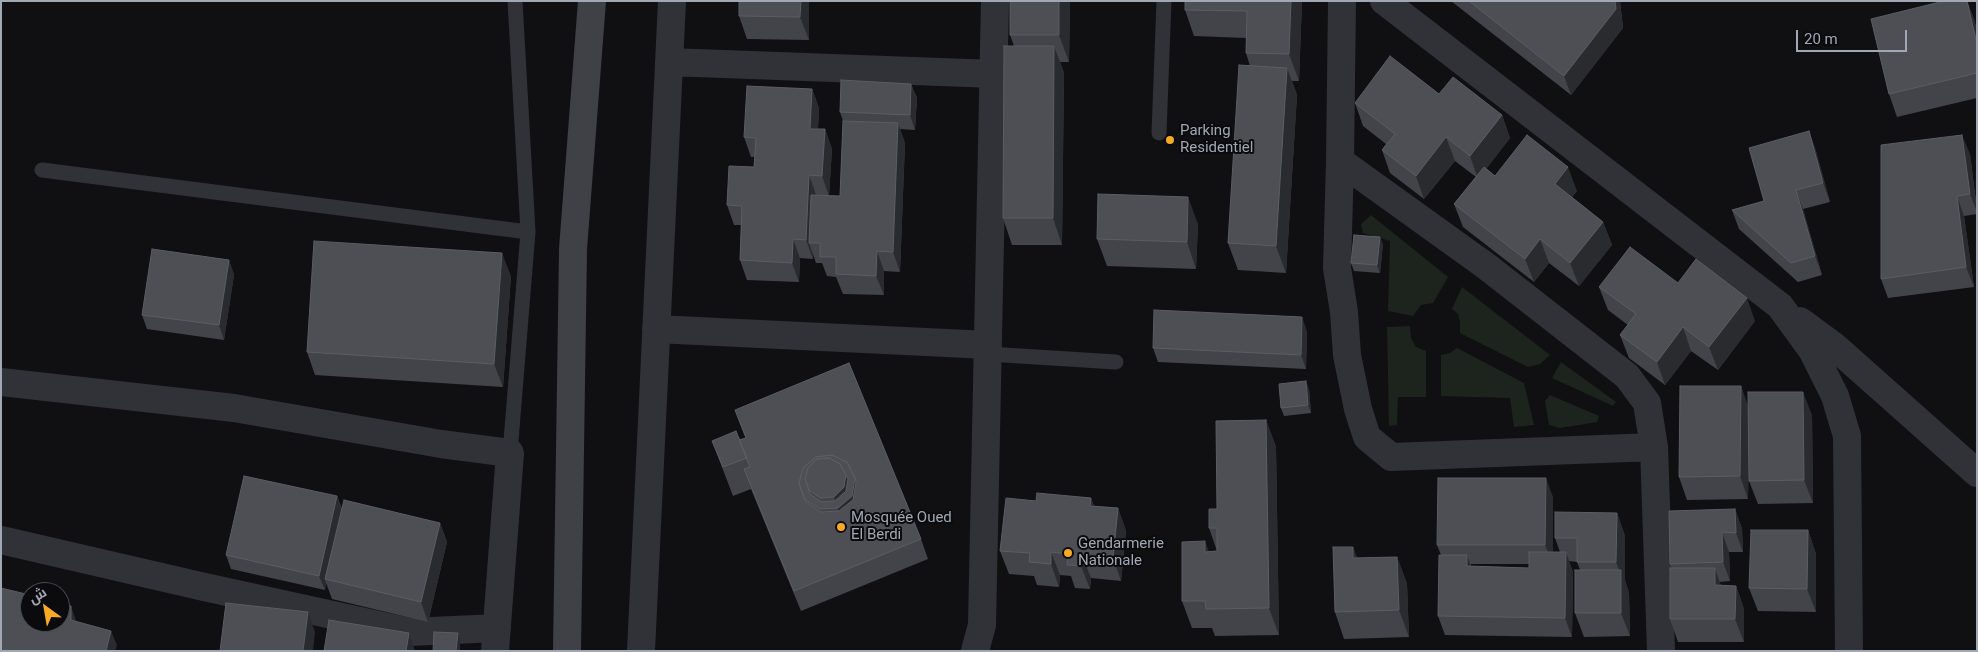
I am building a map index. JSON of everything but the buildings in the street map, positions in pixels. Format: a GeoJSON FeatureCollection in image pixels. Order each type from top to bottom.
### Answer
{"type":"FeatureCollection","features":[{"type":"Feature","properties":{"kind":"main road"},"geometry":{"type":"LineString","coordinates":[[567,651],[573,248],[592,1]]}},
{"type":"Feature","properties":{"kind":"street"},"geometry":{"type":"LineString","coordinates":[[641,651],[672,1]]}},
{"type":"Feature","properties":{"kind":"street"},"geometry":{"type":"LineString","coordinates":[[975,651],[982,625],[995,74],[995,1]]}},
{"type":"Feature","properties":{"kind":"street"},"geometry":{"type":"LineString","coordinates":[[1342,1],[1337,268],[1344,312],[1347,354],[1358,409],[1368,438],[1391,457],[1654,447]]}},
{"type":"Feature","properties":{"kind":"street"},"geometry":{"type":"LineString","coordinates":[[1384,1],[1834,346],[1977,473]]}},
{"type":"Feature","properties":{"kind":"street"},"geometry":{"type":"LineString","coordinates":[[669,62],[995,74]]}},
{"type":"Feature","properties":{"kind":"street"},"geometry":{"type":"LineString","coordinates":[[1340,162],[1486,266],[1627,376],[1647,403],[1654,447],[1661,651]]}},
{"type":"Feature","properties":{"kind":"street"},"geometry":{"type":"LineString","coordinates":[[1780,306],[1812,350],[1835,396],[1847,436],[1849,651]]}},
{"type":"Feature","properties":{"kind":"street"},"geometry":{"type":"LineString","coordinates":[[656,329],[988,349]]}},
{"type":"Feature","properties":{"kind":"street"},"geometry":{"type":"LineString","coordinates":[[1,382],[234,408],[441,444],[510,453],[496,639],[410,632],[1,540]]}},
{"type":"Feature","properties":{"kind":"lane"},"geometry":{"type":"LineString","coordinates":[[510,453],[528,232],[514,1]]}},
{"type":"Feature","properties":{"kind":"lane"},"geometry":{"type":"LineString","coordinates":[[1159,133],[1164,1]]}},
{"type":"Feature","properties":{"kind":"lane"},"geometry":{"type":"LineString","coordinates":[[42,170],[528,232]]}},
{"type":"Feature","properties":{"kind":"lane"},"geometry":{"type":"LineString","coordinates":[[988,349],[1116,362]]}},
{"type":"Feature","properties":{"kind":"shaded area"},"geometry":{"type":"Polygon","coordinates":[[[1371,215],[1448,277],[1433,303],[1421,305],[1413,316],[1388,311],[1390,241],[1363,233],[1361,224],[1371,215]]]}},
{"type":"Feature","properties":{"kind":"shaded area"},"geometry":{"type":"Polygon","coordinates":[[[1462,287],[1550,355],[1540,364],[1528,367],[1460,333],[1458,314],[1452,309],[1462,287]]]}},
{"type":"Feature","properties":{"kind":"shaded area"},"geometry":{"type":"Polygon","coordinates":[[[1410,326],[1411,338],[1416,347],[1426,351],[1426,397],[1398,397],[1397,425],[1389,426],[1387,327],[1410,326]]]}},
{"type":"Feature","properties":{"kind":"shaded area"},"geometry":{"type":"Polygon","coordinates":[[[1457,348],[1524,383],[1534,425],[1514,427],[1510,398],[1441,396],[1441,355],[1450,353],[1457,348]]]}},
{"type":"Feature","properties":{"kind":"shaded area"},"geometry":{"type":"Polygon","coordinates":[[[1561,362],[1616,402],[1613,406],[1552,378],[1561,362]]]}},
{"type":"Feature","properties":{"kind":"shaded area"},"geometry":{"type":"Polygon","coordinates":[[[1550,395],[1599,416],[1597,422],[1560,428],[1549,425],[1545,401],[1550,395]]]}},
{"type":"Feature","properties":{"kind":"place","name":"Parking Residentiel"},"geometry":{"type":"Point","coordinates":[1170,140]}},
{"type":"Feature","properties":{"kind":"place","name":"Mosquée Oued El Berdi"},"geometry":{"type":"Point","coordinates":[841,527]}},
{"type":"Feature","properties":{"kind":"place","name":"Gendarmerie Nationale"},"geometry":{"type":"Point","coordinates":[1068,553]}}]}
